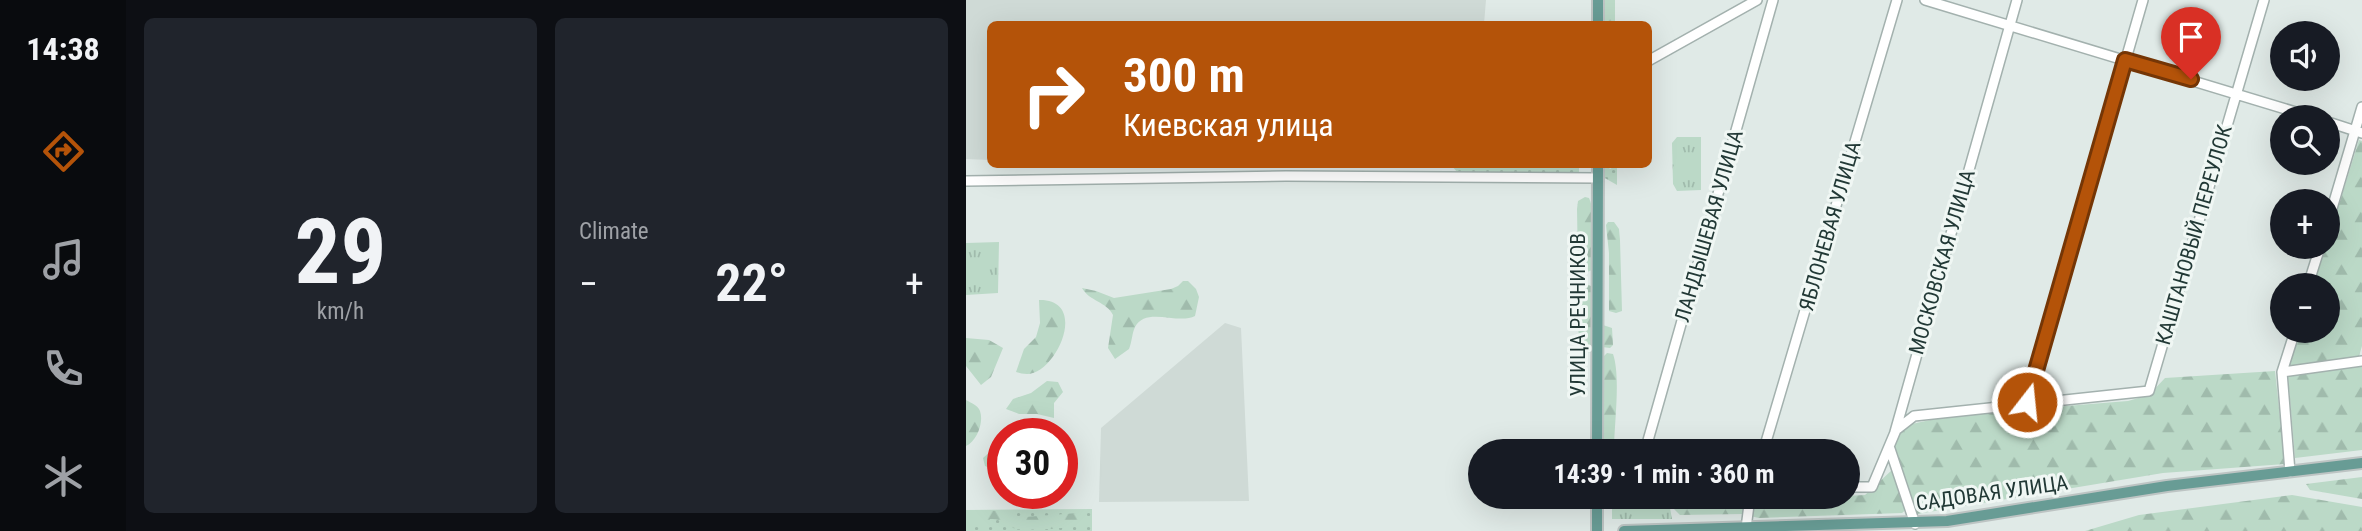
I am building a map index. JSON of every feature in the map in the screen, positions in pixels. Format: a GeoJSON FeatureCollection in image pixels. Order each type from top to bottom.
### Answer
{"type":"FeatureCollection","features":[{"type":"Feature","properties":{"kind":"main road"},"geometry":{"type":"LineString","coordinates":[[1598,0],[1598,21]]}},
{"type":"Feature","properties":{"kind":"main road","name":"УЛИЦА РЕЧНИКОВ"},"geometry":{"type":"LineString","coordinates":[[1597,439],[1598,168]]}},
{"type":"Feature","properties":{"kind":"main road","name":"САДОВАЯ УЛИЦА"},"geometry":{"type":"LineString","coordinates":[[1624,531],[1915,523],[1978,517],[2167,486],[2362,463]]}},
{"type":"Feature","properties":{"kind":"main road"},"geometry":{"type":"LineString","coordinates":[[1597,509],[1597,531]]}},
{"type":"Feature","properties":{"kind":"street"},"geometry":{"type":"LineString","coordinates":[[1652,59],[1757,0]]}},
{"type":"Feature","properties":{"kind":"street","name":"ЛАНДЫШЕВАЯ УЛИЦА"},"geometry":{"type":"LineString","coordinates":[[1648,439],[1773,0]]}},
{"type":"Feature","properties":{"kind":"street","name":"ЯБЛОНЕВАЯ УЛИЦА"},"geometry":{"type":"LineString","coordinates":[[1767,439],[1897,0]]}},
{"type":"Feature","properties":{"kind":"street"},"geometry":{"type":"LineString","coordinates":[[1926,0],[2274,105]]}},
{"type":"Feature","properties":{"kind":"street","name":"МОСКОВСКАЯ УЛИЦА"},"geometry":{"type":"LineString","coordinates":[[1890,449],[2017,0]]}},
{"type":"Feature","properties":{"kind":"street"},"geometry":{"type":"LineString","coordinates":[[1860,487],[1872,487],[1896,430],[1914,416],[2027,402],[2143,0]]}},
{"type":"Feature","properties":{"kind":"street","name":"КАШТАНОВЫЙ ПЕРЕУЛОК"},"geometry":{"type":"LineString","coordinates":[[2027,402],[2149,391],[2264,0]]}},
{"type":"Feature","properties":{"kind":"street"},"geometry":{"type":"LineString","coordinates":[[2339,189],[2358,132],[2362,107]]}},
{"type":"Feature","properties":{"kind":"street"},"geometry":{"type":"LineString","coordinates":[[2340,126],[2358,132]]}},
{"type":"Feature","properties":{"kind":"street"},"geometry":{"type":"LineString","coordinates":[[966,181],[1286,176],[1598,178]]}},
{"type":"Feature","properties":{"kind":"street"},"geometry":{"type":"LineString","coordinates":[[2290,471],[2282,372],[2291,343]]}},
{"type":"Feature","properties":{"kind":"street"},"geometry":{"type":"LineString","coordinates":[[2282,372],[2362,361]]}},
{"type":"Feature","properties":{"kind":"street"},"geometry":{"type":"LineString","coordinates":[[1890,449],[1915,523]]}},
{"type":"Feature","properties":{"kind":"street"},"geometry":{"type":"LineString","coordinates":[[1746,528],[1748,509]]}},
{"type":"Feature","properties":{"kind":"shaded area"},"geometry":{"type":"Polygon","coordinates":[[[966,0],[1486,0],[1484,21],[987,21],[987,160],[966,159],[966,0]]]}},
{"type":"Feature","properties":{"kind":"shaded area"},"geometry":{"type":"Polygon","coordinates":[[[1225,323],[1241,328],[1249,501],[1099,502],[1101,428],[1225,323]]]}},
{"type":"Feature","properties":{"kind":"green space"},"geometry":{"type":"Polygon","coordinates":[[[1604,0],[1615,0],[1615,21],[1604,21],[1604,0]]]}},
{"type":"Feature","properties":{"kind":"green space"},"geometry":{"type":"Polygon","coordinates":[[[1677,137],[1701,137],[1701,190],[1677,191],[1673,184],[1672,143],[1677,137]]]}},
{"type":"Feature","properties":{"kind":"green space"},"geometry":{"type":"Polygon","coordinates":[[[2359,140],[2362,141],[2362,346],[2359,356],[2287,368],[2295,343],[2340,343],[2340,273],[2317,273],[2321,259],[2340,259],[2340,201],[2359,140]]]}},
{"type":"Feature","properties":{"kind":"green space"},"geometry":{"type":"Polygon","coordinates":[[[1454,168],[1579,168],[1579,174],[1458,173],[1454,168]]]}},
{"type":"Feature","properties":{"kind":"green space"},"geometry":{"type":"Polygon","coordinates":[[[1603,168],[1617,168],[1617,185],[1603,177],[1603,168]]]}},
{"type":"Feature","properties":{"kind":"green space"},"geometry":{"type":"Polygon","coordinates":[[[1589,198],[1592,205],[1594,223],[1592,270],[1587,272],[1578,269],[1577,209],[1578,201],[1589,198]]]}},
{"type":"Feature","properties":{"kind":"green space"},"geometry":{"type":"Polygon","coordinates":[[[1608,222],[1614,222],[1619,229],[1620,240],[1622,311],[1616,313],[1609,311],[1608,222]]]}},
{"type":"Feature","properties":{"kind":"green space"},"geometry":{"type":"Polygon","coordinates":[[[999,242],[998,293],[966,295],[966,243],[999,242]]]}},
{"type":"Feature","properties":{"kind":"green space"},"geometry":{"type":"Polygon","coordinates":[[[1183,281],[1188,281],[1196,289],[1199,297],[1195,316],[1180,319],[1154,317],[1140,321],[1134,329],[1129,349],[1115,359],[1108,348],[1113,315],[1082,288],[1114,298],[1171,289],[1183,281]]]}},
{"type":"Feature","properties":{"kind":"green space"},"geometry":{"type":"Polygon","coordinates":[[[1586,284],[1591,286],[1592,290],[1592,347],[1591,352],[1584,353],[1578,331],[1578,312],[1580,288],[1586,284]]]}},
{"type":"Feature","properties":{"kind":"green space"},"geometry":{"type":"Polygon","coordinates":[[[1039,300],[1054,303],[1063,311],[1063,337],[1057,350],[1038,371],[1027,374],[1016,372],[1024,349],[1036,337],[1040,323],[1039,300]]]}},
{"type":"Feature","properties":{"kind":"green space"},"geometry":{"type":"Polygon","coordinates":[[[1603,325],[1612,328],[1613,345],[1610,348],[1602,347],[1603,325]]]}},
{"type":"Feature","properties":{"kind":"green space"},"geometry":{"type":"Polygon","coordinates":[[[966,338],[989,340],[1003,348],[991,377],[981,385],[966,366],[966,338]]]}},
{"type":"Feature","properties":{"kind":"green space"},"geometry":{"type":"Polygon","coordinates":[[[1607,353],[1613,354],[1617,375],[1614,439],[1601,439],[1601,364],[1607,353]]]}},
{"type":"Feature","properties":{"kind":"green space"},"geometry":{"type":"Polygon","coordinates":[[[2362,364],[2362,450],[2295,458],[2288,376],[2362,364]]]}},
{"type":"Feature","properties":{"kind":"green space"},"geometry":{"type":"Polygon","coordinates":[[[2275,371],[2285,464],[2163,473],[1917,514],[1894,446],[1901,432],[1912,424],[1953,415],[2128,401],[2149,395],[2165,378],[2275,371]]]}},
{"type":"Feature","properties":{"kind":"green space"},"geometry":{"type":"Polygon","coordinates":[[[1047,381],[1058,382],[1063,392],[1054,403],[1054,418],[1019,414],[1006,409],[1013,399],[1031,393],[1047,381]]]}},
{"type":"Feature","properties":{"kind":"green space"},"geometry":{"type":"Polygon","coordinates":[[[966,400],[979,409],[981,420],[976,436],[966,446],[966,400]]]}},
{"type":"Feature","properties":{"kind":"green space"},"geometry":{"type":"Polygon","coordinates":[[[987,454],[987,467],[985,466],[983,458],[987,454]]]}},
{"type":"Feature","properties":{"kind":"green space"},"geometry":{"type":"Polygon","coordinates":[[[1892,470],[1908,508],[1902,513],[1759,518],[1750,516],[1752,509],[1860,509],[1860,495],[1865,495],[1892,470]]]}},
{"type":"Feature","properties":{"kind":"green space"},"geometry":{"type":"Polygon","coordinates":[[[2362,477],[2362,499],[2310,490],[2306,484],[2362,477]]]}},
{"type":"Feature","properties":{"kind":"green space"},"geometry":{"type":"Polygon","coordinates":[[[2292,495],[2362,507],[2362,531],[2085,531],[2139,515],[2292,495]]]}},
{"type":"Feature","properties":{"kind":"green space"},"geometry":{"type":"Polygon","coordinates":[[[1092,509],[1092,531],[966,531],[966,510],[1092,509]]]}},
{"type":"Feature","properties":{"kind":"green space"},"geometry":{"type":"Polygon","coordinates":[[[1612,509],[1670,509],[1672,519],[1612,519],[1612,509]]]}},
{"type":"Feature","properties":{"kind":"green space"},"geometry":{"type":"Polygon","coordinates":[[[1674,509],[1744,509],[1743,514],[1680,515],[1674,509]]]}},
{"type":"Feature","properties":{"kind":"green space"},"geometry":{"type":"Polygon","coordinates":[[[984,510],[1009,512],[1013,518],[1077,513],[1086,517],[1089,524],[1031,530],[1016,529],[994,519],[990,519],[987,525],[973,526],[966,523],[966,515],[984,510]]]}},
{"type":"Feature","properties":{"kind":"route"},"geometry":{"type":"LineString","coordinates":[[2027,402],[2125,60],[2191,79]]}}]}
